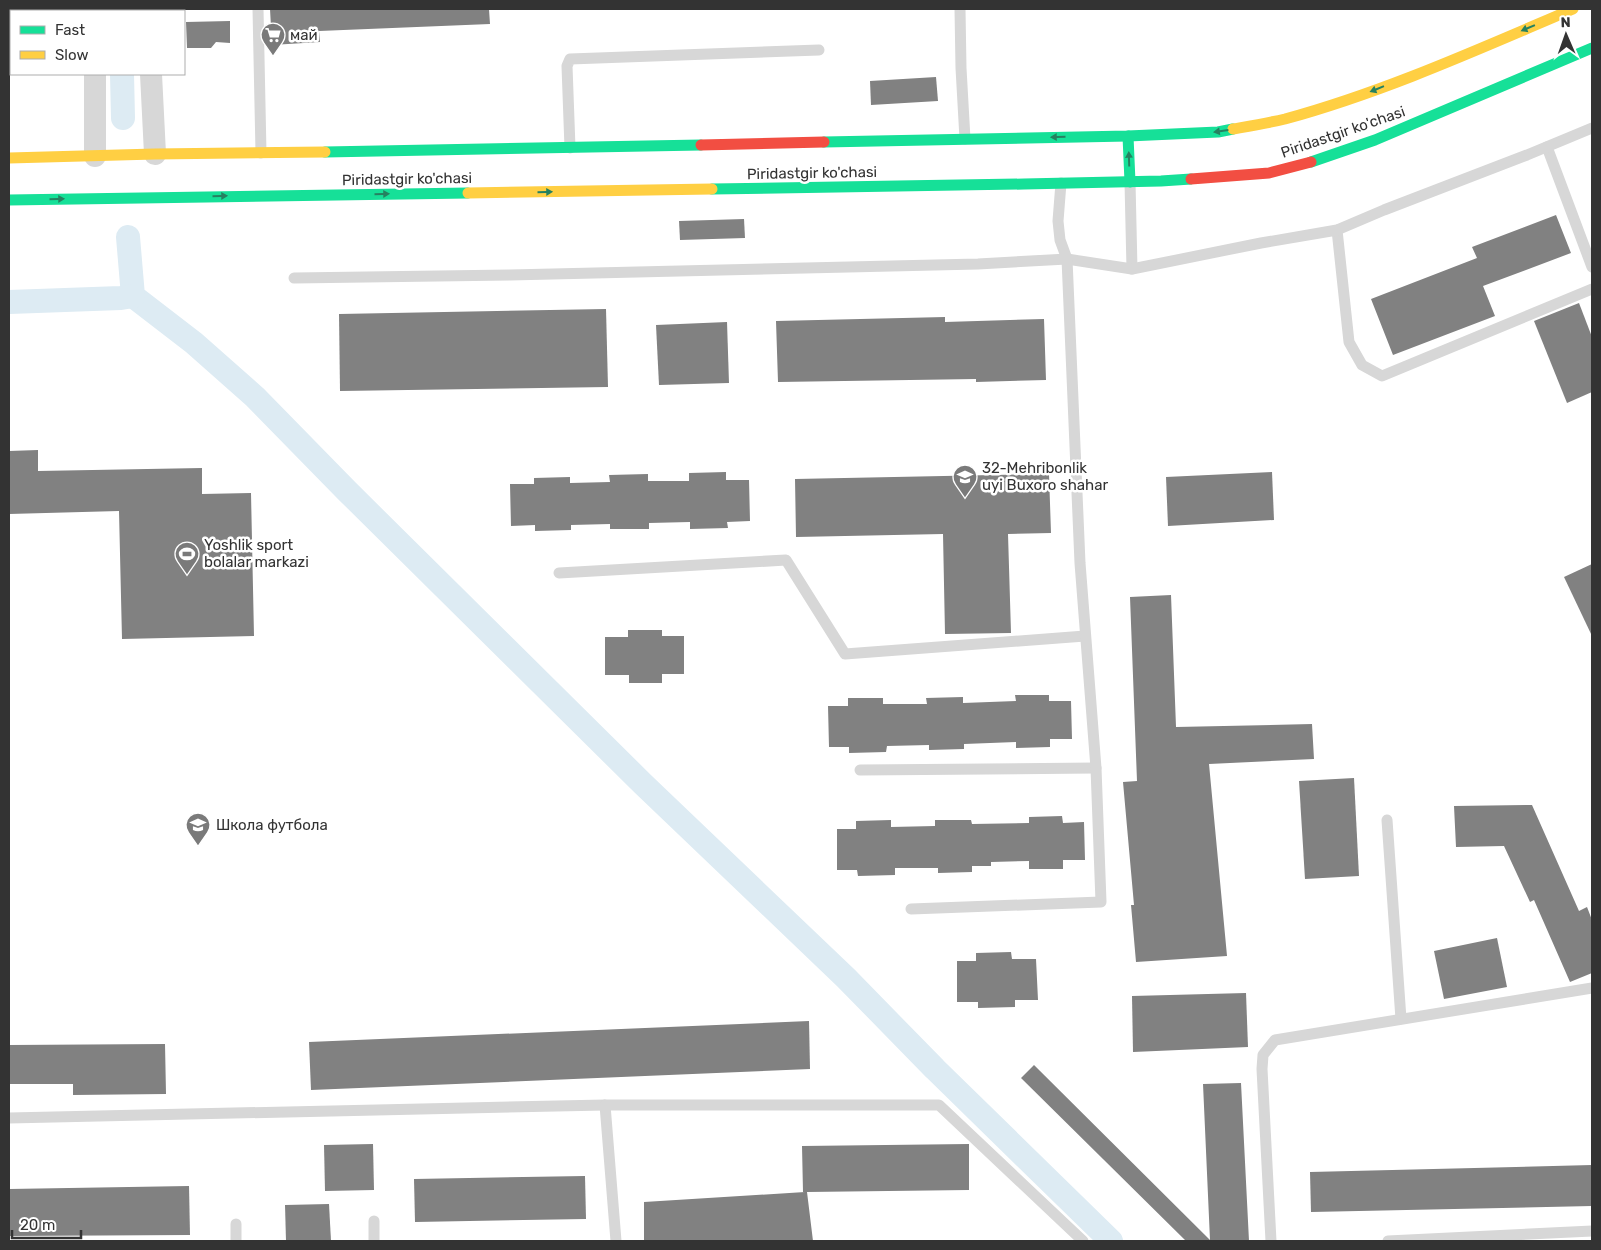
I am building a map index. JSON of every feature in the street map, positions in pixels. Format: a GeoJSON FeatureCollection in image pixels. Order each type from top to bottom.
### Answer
{"type":"FeatureCollection","features":[{"type":"Feature","properties":{"kind":"main road","name":"Piridastgir ko'chasi"},"geometry":{"type":"LineString","coordinates":[[9,158],[95,156],[156,158],[261,153],[1128,136],[1218,132],[1284,119],[1363,95],[1573,9]]}},
{"type":"Feature","properties":{"kind":"main road","name":"Piridastgir ko'chasi"},"geometry":{"type":"LineString","coordinates":[[9,200],[156,193],[1130,182],[1268,173],[1318,160],[1375,140],[1592,48]]}},
{"type":"Feature","properties":{"kind":"main road"},"geometry":{"type":"LineString","coordinates":[[1128,136],[1130,182]]}},
{"type":"Feature","properties":{"kind":"street"},"geometry":{"type":"LineString","coordinates":[[95,156],[96,75]]}},
{"type":"Feature","properties":{"kind":"street"},"geometry":{"type":"LineString","coordinates":[[151,75],[156,158]]}},
{"type":"Feature","properties":{"kind":"lane"},"geometry":{"type":"LineString","coordinates":[[258,9],[261,153]]}},
{"type":"Feature","properties":{"kind":"lane"},"geometry":{"type":"LineString","coordinates":[[960,9],[965,139]]}},
{"type":"Feature","properties":{"kind":"lane"},"geometry":{"type":"LineString","coordinates":[[570,148],[568,66],[570,59],[819,50]]}},
{"type":"Feature","properties":{"kind":"lane"},"geometry":{"type":"LineString","coordinates":[[294,278],[978,264],[1067,259],[1132,269],[1337,230],[1592,128]]}},
{"type":"Feature","properties":{"kind":"lane"},"geometry":{"type":"LineString","coordinates":[[1547,147],[1588,244],[1592,267]]}},
{"type":"Feature","properties":{"kind":"lane"},"geometry":{"type":"LineString","coordinates":[[1130,182],[1132,269]]}},
{"type":"Feature","properties":{"kind":"lane"},"geometry":{"type":"LineString","coordinates":[[911,909],[1101,902],[1096,768],[1079,554],[1067,259],[1060,240],[1058,221],[1061,183]]}},
{"type":"Feature","properties":{"kind":"lane"},"geometry":{"type":"LineString","coordinates":[[1337,230],[1349,342],[1362,365],[1382,376],[1592,290]]}},
{"type":"Feature","properties":{"kind":"lane"},"geometry":{"type":"LineString","coordinates":[[559,573],[786,560],[845,654],[1085,636]]}},
{"type":"Feature","properties":{"kind":"lane"},"geometry":{"type":"LineString","coordinates":[[860,770],[1096,768]]}},
{"type":"Feature","properties":{"kind":"lane"},"geometry":{"type":"LineString","coordinates":[[1387,820],[1402,1020]]}},
{"type":"Feature","properties":{"kind":"lane"},"geometry":{"type":"LineString","coordinates":[[1271,1241],[1262,1069],[1263,1055],[1275,1040],[1592,988]]}},
{"type":"Feature","properties":{"kind":"lane"},"geometry":{"type":"LineString","coordinates":[[9,1118],[605,1105],[939,1105],[1083,1241]]}},
{"type":"Feature","properties":{"kind":"lane"},"geometry":{"type":"LineString","coordinates":[[605,1105],[616,1241]]}},
{"type":"Feature","properties":{"kind":"lane"},"geometry":{"type":"LineString","coordinates":[[374,1221],[374,1241]]}},
{"type":"Feature","properties":{"kind":"lane"},"geometry":{"type":"LineString","coordinates":[[236,1224],[236,1241]]}},
{"type":"Feature","properties":{"kind":"lane"},"geometry":{"type":"LineString","coordinates":[[1388,1241],[1592,1231]]}},
{"type":"Feature","properties":{"kind":"building"},"geometry":{"type":"Polygon","coordinates":[[[270,9],[489,9],[490,24],[319,31],[320,42],[272,45],[270,9]]]}},
{"type":"Feature","properties":{"kind":"building"},"geometry":{"type":"Polygon","coordinates":[[[230,21],[230,43],[216,42],[211,48],[187,48],[186,22],[230,21]]]}},
{"type":"Feature","properties":{"kind":"building"},"geometry":{"type":"Polygon","coordinates":[[[936,77],[938,101],[871,105],[870,81],[936,77]]]}},
{"type":"Feature","properties":{"kind":"building"},"geometry":{"type":"Polygon","coordinates":[[[1556,215],[1571,253],[1483,286],[1495,316],[1393,355],[1371,299],[1477,258],[1472,247],[1556,215]]]}},
{"type":"Feature","properties":{"kind":"building"},"geometry":{"type":"Polygon","coordinates":[[[744,219],[745,238],[680,240],[679,221],[744,219]]]}},
{"type":"Feature","properties":{"kind":"building"},"geometry":{"type":"Polygon","coordinates":[[[1579,303],[1592,337],[1592,392],[1567,403],[1534,321],[1579,303]]]}},
{"type":"Feature","properties":{"kind":"building"},"geometry":{"type":"Polygon","coordinates":[[[606,309],[608,387],[340,391],[339,314],[606,309]]]}},
{"type":"Feature","properties":{"kind":"building"},"geometry":{"type":"Polygon","coordinates":[[[945,317],[945,322],[1044,319],[1046,380],[976,382],[976,379],[778,382],[776,321],[945,317]]]}},
{"type":"Feature","properties":{"kind":"building"},"geometry":{"type":"Polygon","coordinates":[[[727,322],[729,383],[659,385],[656,325],[727,322]]]}},
{"type":"Feature","properties":{"kind":"building","name":"Yoshlik sport bolalar markazi"},"geometry":{"type":"Polygon","coordinates":[[[38,450],[38,471],[202,468],[202,494],[251,493],[254,636],[122,639],[119,511],[9,514],[9,451],[38,450]]]}},
{"type":"Feature","properties":{"kind":"building"},"geometry":{"type":"Polygon","coordinates":[[[726,472],[726,480],[749,480],[750,521],[727,522],[728,528],[690,529],[690,522],[649,523],[649,529],[610,529],[610,524],[571,525],[571,530],[535,531],[535,525],[511,526],[510,484],[534,484],[534,478],[570,477],[570,483],[610,482],[609,475],[648,474],[648,481],[689,481],[689,473],[726,472]]]}},
{"type":"Feature","properties":{"kind":"building"},"geometry":{"type":"Polygon","coordinates":[[[1272,472],[1274,520],[1168,526],[1166,477],[1272,472]]]}},
{"type":"Feature","properties":{"kind":"building"},"geometry":{"type":"Polygon","coordinates":[[[1049,474],[1051,533],[1008,534],[1011,633],[945,634],[943,534],[796,537],[795,479],[1049,474]]]}},
{"type":"Feature","properties":{"kind":"building"},"geometry":{"type":"Polygon","coordinates":[[[1592,564],[1592,636],[1564,577],[1592,564]]]}},
{"type":"Feature","properties":{"kind":"building"},"geometry":{"type":"Polygon","coordinates":[[[1171,595],[1176,727],[1312,724],[1314,759],[1209,764],[1227,956],[1136,962],[1131,905],[1134,905],[1123,782],[1137,781],[1130,597],[1171,595]]]}},
{"type":"Feature","properties":{"kind":"building"},"geometry":{"type":"Polygon","coordinates":[[[628,630],[662,630],[662,636],[684,636],[684,674],[662,674],[662,683],[629,683],[629,675],[605,675],[605,637],[628,637],[628,630]]]}},
{"type":"Feature","properties":{"kind":"building"},"geometry":{"type":"Polygon","coordinates":[[[1015,695],[1049,695],[1049,701],[1071,701],[1072,739],[1050,739],[1050,747],[1016,748],[1016,742],[964,744],[964,749],[929,750],[929,745],[887,746],[886,752],[849,753],[849,747],[829,747],[828,706],[848,706],[848,698],[883,698],[883,704],[927,704],[926,698],[963,697],[963,703],[1016,701],[1015,695]]]}},
{"type":"Feature","properties":{"kind":"building"},"geometry":{"type":"Polygon","coordinates":[[[1354,778],[1359,876],[1305,879],[1299,781],[1354,778]]]}},
{"type":"Feature","properties":{"kind":"building"},"geometry":{"type":"Polygon","coordinates":[[[1532,805],[1579,911],[1587,907],[1592,920],[1592,973],[1570,982],[1534,900],[1530,902],[1504,846],[1456,847],[1454,806],[1532,805]]]}},
{"type":"Feature","properties":{"kind":"building"},"geometry":{"type":"Polygon","coordinates":[[[1062,816],[1063,823],[1084,822],[1085,860],[1063,860],[1063,869],[1029,869],[1029,861],[991,862],[991,866],[972,866],[972,872],[938,873],[938,868],[895,868],[895,875],[858,876],[857,870],[837,870],[837,829],[856,829],[856,821],[891,820],[891,827],[935,826],[935,820],[971,820],[972,824],[1029,823],[1029,817],[1062,816]]]}},
{"type":"Feature","properties":{"kind":"building"},"geometry":{"type":"Polygon","coordinates":[[[1497,938],[1507,987],[1444,999],[1434,951],[1497,938]]]}},
{"type":"Feature","properties":{"kind":"building"},"geometry":{"type":"Polygon","coordinates":[[[1011,952],[1012,959],[1036,959],[1038,1000],[1015,1000],[1015,1007],[978,1008],[978,1002],[957,1002],[957,961],[976,961],[976,953],[1011,952]]]}},
{"type":"Feature","properties":{"kind":"building"},"geometry":{"type":"Polygon","coordinates":[[[1246,993],[1248,1047],[1133,1052],[1132,996],[1246,993]]]}},
{"type":"Feature","properties":{"kind":"building"},"geometry":{"type":"Polygon","coordinates":[[[809,1021],[810,1069],[311,1090],[309,1042],[809,1021]]]}},
{"type":"Feature","properties":{"kind":"building"},"geometry":{"type":"Polygon","coordinates":[[[165,1044],[166,1094],[73,1095],[73,1084],[9,1084],[9,1045],[165,1044]]]}},
{"type":"Feature","properties":{"kind":"building"},"geometry":{"type":"Polygon","coordinates":[[[1034,1065],[1210,1240],[1203,1084],[1241,1083],[1249,1241],[1186,1241],[1021,1078],[1034,1065]]]}},
{"type":"Feature","properties":{"kind":"building"},"geometry":{"type":"Polygon","coordinates":[[[373,1144],[374,1190],[325,1191],[324,1145],[373,1144]]]}},
{"type":"Feature","properties":{"kind":"building"},"geometry":{"type":"Polygon","coordinates":[[[969,1144],[969,1190],[807,1192],[813,1241],[644,1241],[644,1202],[805,1192],[803,1192],[802,1146],[969,1144]]]}},
{"type":"Feature","properties":{"kind":"building"},"geometry":{"type":"Polygon","coordinates":[[[1592,1165],[1592,1206],[1311,1212],[1310,1172],[1592,1165]]]}},
{"type":"Feature","properties":{"kind":"building"},"geometry":{"type":"Polygon","coordinates":[[[585,1176],[586,1219],[415,1222],[414,1179],[585,1176]]]}},
{"type":"Feature","properties":{"kind":"building"},"geometry":{"type":"Polygon","coordinates":[[[189,1186],[190,1235],[9,1236],[9,1189],[189,1186]]]}},
{"type":"Feature","properties":{"kind":"building"},"geometry":{"type":"Polygon","coordinates":[[[329,1204],[331,1241],[286,1241],[285,1205],[329,1204]]]}},
{"type":"Feature","properties":{"kind":"waterway"},"geometry":{"type":"LineString","coordinates":[[122,75],[123,118]]}},
{"type":"Feature","properties":{"kind":"waterway"},"geometry":{"type":"LineString","coordinates":[[128,237],[133,296],[194,343],[255,397],[347,491],[643,784],[846,978],[935,1069],[1111,1241]]}},
{"type":"Feature","properties":{"kind":"waterway"},"geometry":{"type":"LineString","coordinates":[[9,302],[133,296]]}},
{"type":"Feature","properties":{"kind":"traffic: fast"},"geometry":{"type":"LineString","coordinates":[[1311,162],[1375,140],[1592,48]]}},
{"type":"Feature","properties":{"kind":"traffic: fast"},"geometry":{"type":"LineString","coordinates":[[824,142],[1128,136],[1218,132],[1233,129]]}},
{"type":"Feature","properties":{"kind":"traffic: fast"},"geometry":{"type":"LineString","coordinates":[[1128,136],[1130,182]]}},
{"type":"Feature","properties":{"kind":"traffic: fast"},"geometry":{"type":"LineString","coordinates":[[325,152],[701,145]]}},
{"type":"Feature","properties":{"kind":"traffic: fast"},"geometry":{"type":"LineString","coordinates":[[712,189],[1024,184],[1191,179]]}},
{"type":"Feature","properties":{"kind":"traffic: fast"},"geometry":{"type":"LineString","coordinates":[[9,200],[468,193]]}},
{"type":"Feature","properties":{"kind":"traffic: slow"},"geometry":{"type":"LineString","coordinates":[[1233,129],[1285,119],[1359,96],[1431,69],[1573,9]]}},
{"type":"Feature","properties":{"kind":"traffic: slow"},"geometry":{"type":"LineString","coordinates":[[9,158],[325,152]]}},
{"type":"Feature","properties":{"kind":"traffic: slow"},"geometry":{"type":"LineString","coordinates":[[468,193],[712,189]]}},
{"type":"Feature","properties":{"kind":"traffic: jam"},"geometry":{"type":"LineString","coordinates":[[701,145],[824,142]]}},
{"type":"Feature","properties":{"kind":"traffic: jam"},"geometry":{"type":"LineString","coordinates":[[1191,179],[1269,173],[1311,162]]}},
{"type":"Feature","properties":{"kind":"place","name":"май"},"geometry":{"type":"Point","coordinates":[273,56]}},
{"type":"Feature","properties":{"kind":"place","name":"32-Mehribonlik uyi Buxoro shahar"},"geometry":{"type":"Point","coordinates":[965,498]}},
{"type":"Feature","properties":{"kind":"place","name":"Yoshlik sport bolalar markazi"},"geometry":{"type":"Point","coordinates":[187,575]}},
{"type":"Feature","properties":{"kind":"place","name":"Школа футбола"},"geometry":{"type":"Point","coordinates":[198,846]}}]}
